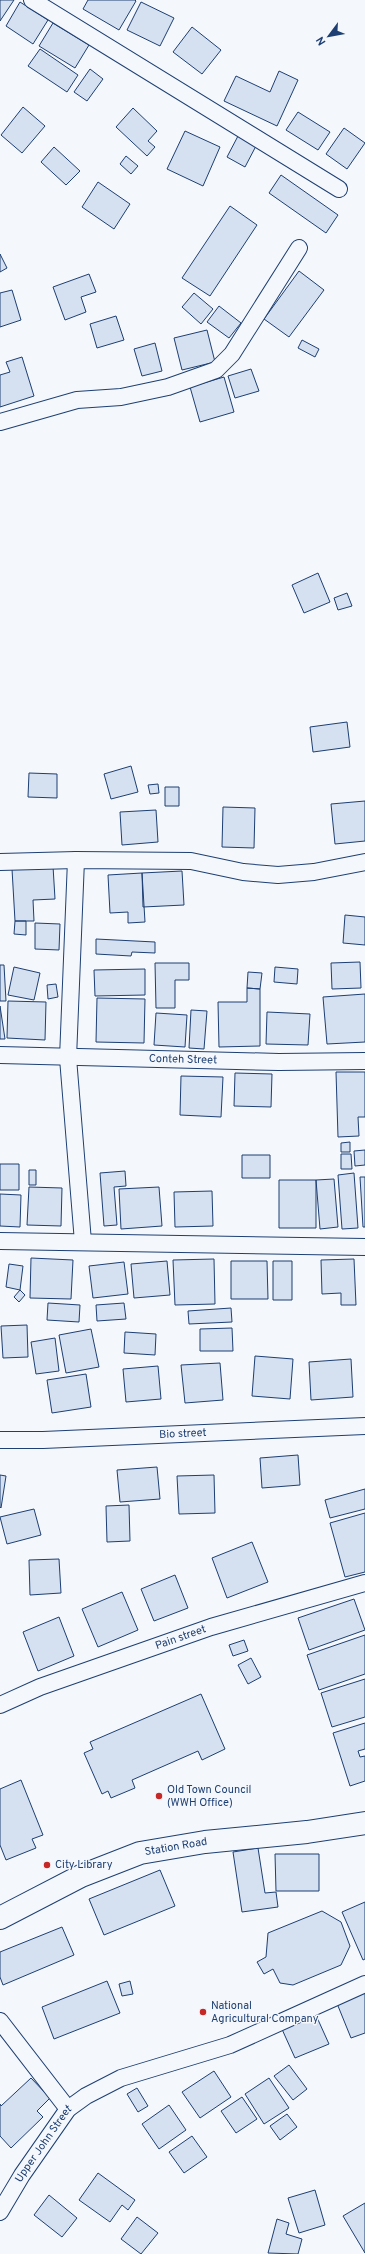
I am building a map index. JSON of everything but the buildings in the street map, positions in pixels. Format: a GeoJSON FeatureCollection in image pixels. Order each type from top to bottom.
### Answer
{"type":"FeatureCollection","features":[{"type":"Feature","properties":{"kind":"main road","name":"Station Road"},"geometry":{"type":"LineString","coordinates":[[0,1918],[81,1876],[140,1853],[205,1842],[307,1832],[365,1823]]}},
{"type":"Feature","properties":{"kind":"street"},"geometry":{"type":"LineString","coordinates":[[32,0],[339,189]]}},
{"type":"Feature","properties":{"kind":"street"},"geometry":{"type":"LineString","coordinates":[[0,422],[77,400],[121,397],[168,387],[216,370],[232,354],[299,248]]}},
{"type":"Feature","properties":{"kind":"street"},"geometry":{"type":"LineString","coordinates":[[76,860],[68,1058],[83,1242]]}},
{"type":"Feature","properties":{"kind":"street"},"geometry":{"type":"LineString","coordinates":[[0,862],[76,860],[191,861],[243,872],[278,875],[314,872],[365,862]]}},
{"type":"Feature","properties":{"kind":"street","name":"Conteh Street"},"geometry":{"type":"LineString","coordinates":[[0,1055],[68,1058],[279,1062],[365,1061]]}},
{"type":"Feature","properties":{"kind":"street"},"geometry":{"type":"LineString","coordinates":[[0,1241],[365,1247]]}},
{"type":"Feature","properties":{"kind":"street","name":"Bio street"},"geometry":{"type":"LineString","coordinates":[[0,1440],[58,1439],[365,1426]]}},
{"type":"Feature","properties":{"kind":"street","name":"Pain street"},"geometry":{"type":"LineString","coordinates":[[0,1705],[40,1687],[211,1627],[365,1583]]}},
{"type":"Feature","properties":{"kind":"street"},"geometry":{"type":"LineString","coordinates":[[68,2109],[86,2096],[122,2078],[230,2045],[365,1984]]}},
{"type":"Feature","properties":{"kind":"street","name":"Upper John Street"},"geometry":{"type":"LineString","coordinates":[[0,2021],[68,2109],[22,2174],[0,2212]]}},
{"type":"Feature","properties":{"kind":"place","name":"Old Town Council (WWH Office)"},"geometry":{"type":"Point","coordinates":[159,1796]}},
{"type":"Feature","properties":{"kind":"place","name":"City Library"},"geometry":{"type":"Point","coordinates":[47,1865]}},
{"type":"Feature","properties":{"kind":"place","name":"National Agricultural Company"},"geometry":{"type":"Point","coordinates":[203,2012]}}]}
